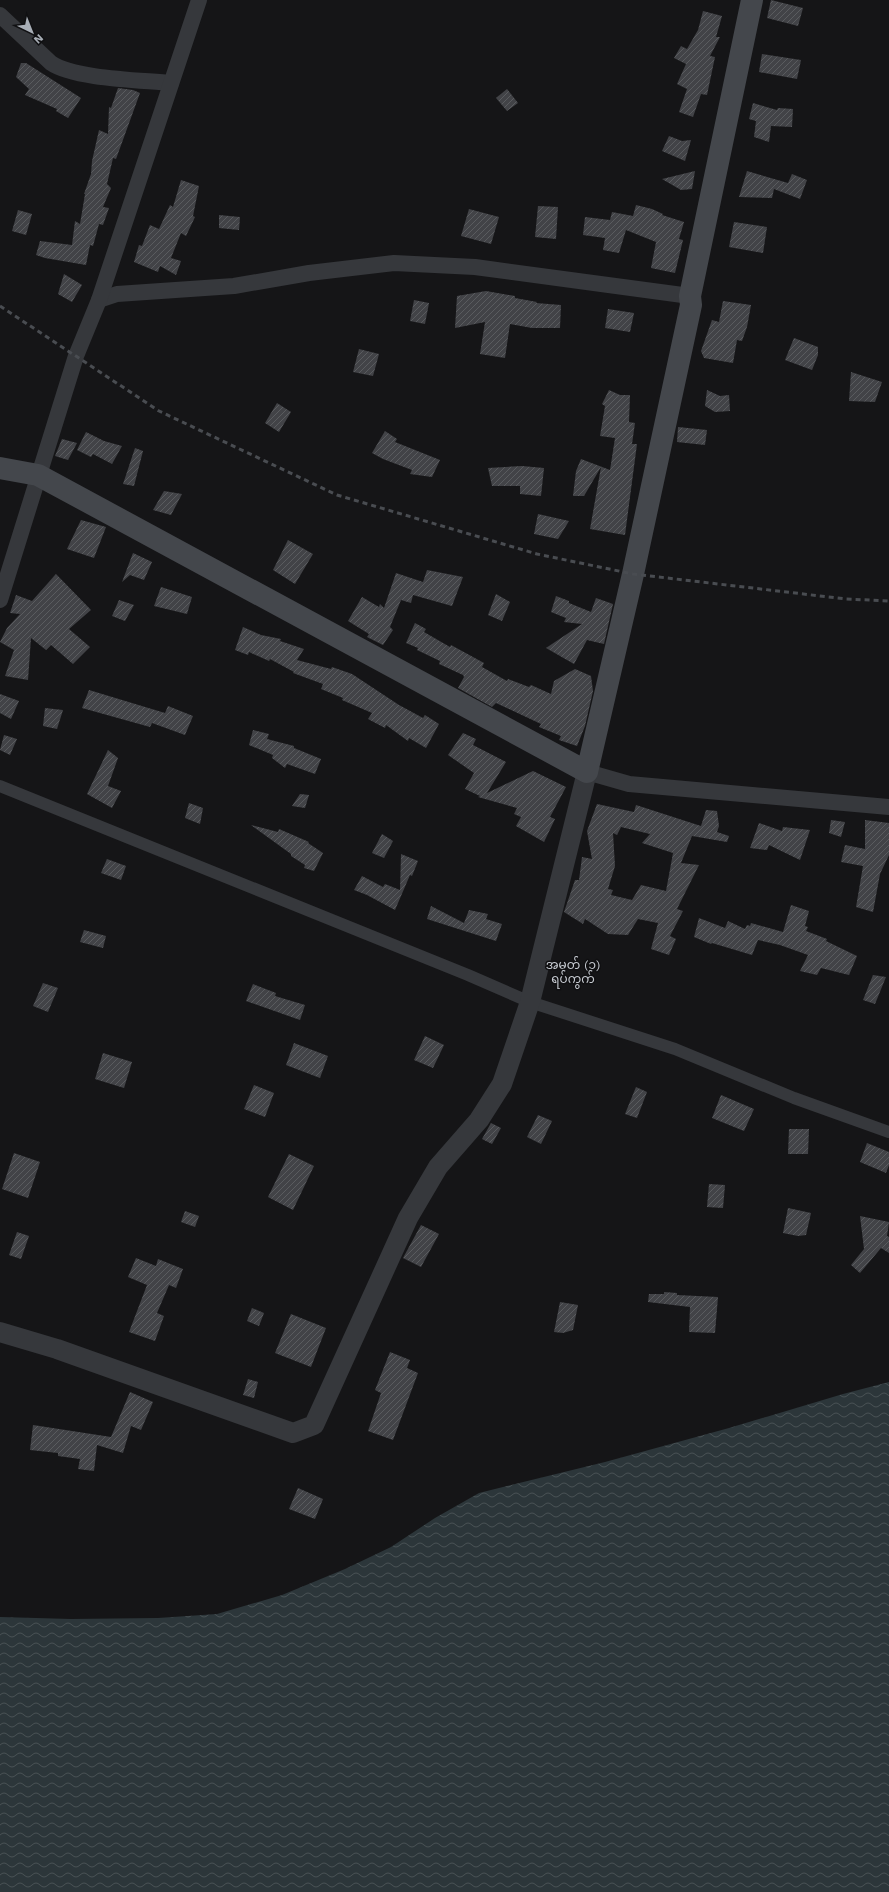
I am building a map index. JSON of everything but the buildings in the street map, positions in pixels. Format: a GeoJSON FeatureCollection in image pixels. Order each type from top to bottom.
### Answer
{"type":"FeatureCollection","features":[{"type":"Feature","properties":{"kind":"main road"},"geometry":{"type":"LineString","coordinates":[[0,468],[38,475],[587,772],[638,551],[691,305],[690,296],[752,0]]}},
{"type":"Feature","properties":{"kind":"street"},"geometry":{"type":"LineString","coordinates":[[0,600],[76,356],[100,300],[199,0]]}},
{"type":"Feature","properties":{"kind":"street"},"geometry":{"type":"LineString","coordinates":[[0,15],[51,63],[60,69],[79,74],[171,83]]}},
{"type":"Feature","properties":{"kind":"street"},"geometry":{"type":"LineString","coordinates":[[100,300],[117,294],[234,286],[309,273],[394,263],[475,267],[690,296]]}},
{"type":"Feature","properties":{"kind":"street"},"geometry":{"type":"LineString","coordinates":[[0,1332],[57,1349],[293,1433],[314,1425],[408,1218],[438,1167],[479,1120],[502,1084],[530,1002],[587,772],[629,784],[889,807]]}},
{"type":"Feature","properties":{"kind":"street"},"geometry":{"type":"LineString","coordinates":[[0,786],[468,975],[530,1002],[675,1049],[794,1098],[889,1132]]}},
{"type":"Feature","properties":{"kind":"water"},"geometry":{"type":"Polygon","coordinates":[[[889,1382],[889,1892],[0,1892],[0,1617],[71,1619],[158,1618],[217,1614],[282,1595],[345,1569],[391,1547],[435,1518],[479,1493],[605,1462],[889,1382]]]}},
{"type":"Feature","properties":{"kind":"railway"},"geometry":{"type":"LineString","coordinates":[[0,306],[159,411],[337,495],[537,554],[633,574],[846,599],[889,601]]}},
{"type":"Feature","properties":{"kind":"district","name":"အမှတ် (၁) ရပ်ကွက်"},"geometry":{"type":"Point","coordinates":[573,972]}}]}
